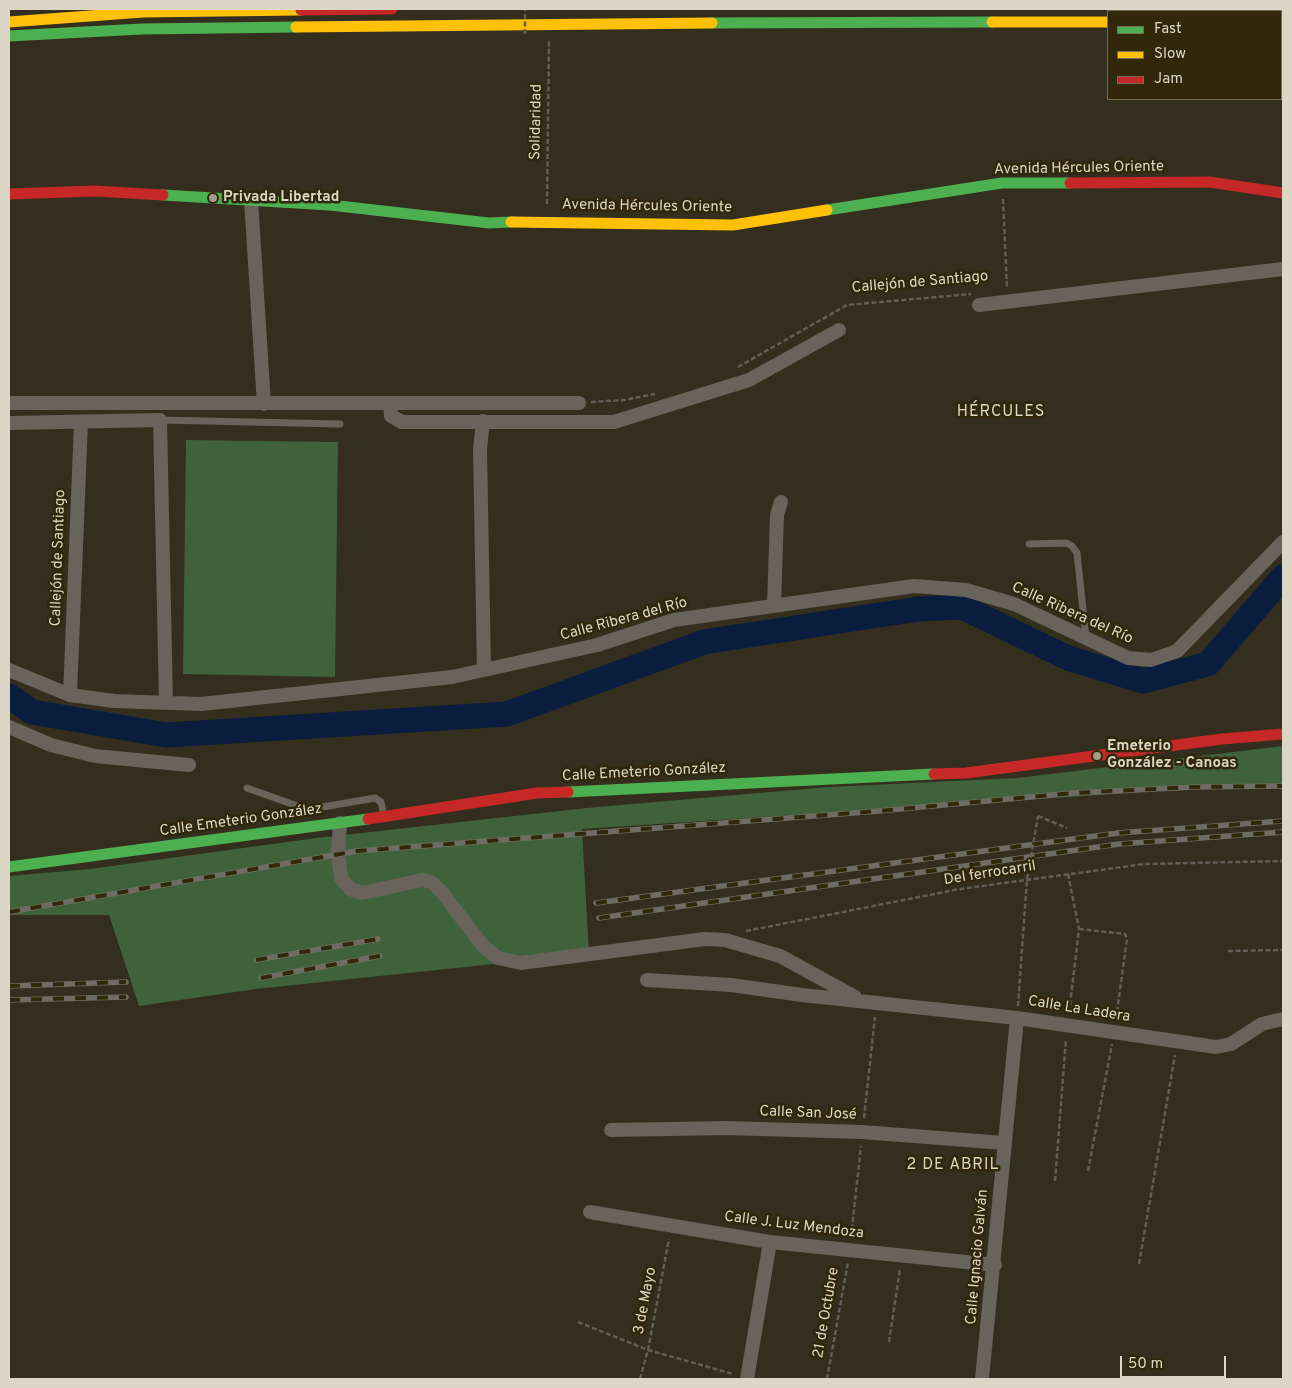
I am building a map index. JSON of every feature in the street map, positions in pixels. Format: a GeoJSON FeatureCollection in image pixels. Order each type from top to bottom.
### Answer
{"type":"FeatureCollection","features":[{"type":"Feature","properties":{"kind":"street"},"geometry":{"type":"LineString","coordinates":[[9,22],[143,12],[392,9]]}},
{"type":"Feature","properties":{"kind":"street"},"geometry":{"type":"LineString","coordinates":[[9,36],[142,29],[549,24],[1107,22]]}},
{"type":"Feature","properties":{"kind":"street","name":"Avenida Hércules Oriente"},"geometry":{"type":"LineString","coordinates":[[9,194],[95,191],[251,200],[330,205],[489,223],[547,221],[733,225],[1002,182],[1210,182],[1283,193]]}},
{"type":"Feature","properties":{"kind":"street"},"geometry":{"type":"LineString","coordinates":[[251,200],[264,404]]}},
{"type":"Feature","properties":{"kind":"street","name":"Callejón de Santiago"},"geometry":{"type":"LineString","coordinates":[[979,299],[1283,269]]}},
{"type":"Feature","properties":{"kind":"street"},"geometry":{"type":"LineString","coordinates":[[390,403],[391,416],[402,422],[614,422],[749,380],[839,330]]}},
{"type":"Feature","properties":{"kind":"street"},"geometry":{"type":"LineString","coordinates":[[9,403],[580,403]]}},
{"type":"Feature","properties":{"kind":"street"},"geometry":{"type":"LineString","coordinates":[[9,423],[160,420],[166,702]]}},
{"type":"Feature","properties":{"kind":"street"},"geometry":{"type":"LineString","coordinates":[[483,421],[480,449],[484,670]]}},
{"type":"Feature","properties":{"kind":"street","name":"Callejón de Santiago"},"geometry":{"type":"LineString","coordinates":[[70,695],[81,422]]}},
{"type":"Feature","properties":{"kind":"street"},"geometry":{"type":"LineString","coordinates":[[774,606],[777,516],[781,502]]}},
{"type":"Feature","properties":{"kind":"street","name":"Calle Ribera del Río"},"geometry":{"type":"LineString","coordinates":[[9,670],[70,695],[114,701],[201,704],[452,677],[591,647],[674,620],[914,586],[966,590],[1014,604],[1128,658],[1151,660],[1177,651],[1283,542]]}},
{"type":"Feature","properties":{"kind":"street"},"geometry":{"type":"LineString","coordinates":[[9,727],[51,745],[95,756],[189,765]]}},
{"type":"Feature","properties":{"kind":"street","name":"Calle Emeterio González"},"geometry":{"type":"LineString","coordinates":[[9,867],[340,823],[537,793],[966,773],[1283,734]]}},
{"type":"Feature","properties":{"kind":"street","name":"Calle La Ladera"},"geometry":{"type":"LineString","coordinates":[[340,823],[338,854],[341,878],[350,889],[362,893],[416,880],[432,882],[484,947],[498,958],[521,962],[705,939],[726,940],[780,956],[862,1001]]}},
{"type":"Feature","properties":{"kind":"street","name":"Calle La Ladera"},"geometry":{"type":"LineString","coordinates":[[648,980],[731,984],[1017,1018],[1222,1047],[1262,1024],[1283,1019]]}},
{"type":"Feature","properties":{"kind":"street","name":"Calle Ignacio Galván"},"geometry":{"type":"LineString","coordinates":[[982,1379],[995,1265],[1004,1143],[1017,1018]]}},
{"type":"Feature","properties":{"kind":"street","name":"Calle San José"},"geometry":{"type":"LineString","coordinates":[[611,1130],[726,1128],[852,1132],[1004,1143]]}},
{"type":"Feature","properties":{"kind":"street","name":"Calle J. Luz Mendoza"},"geometry":{"type":"LineString","coordinates":[[590,1212],[770,1242],[995,1265]]}},
{"type":"Feature","properties":{"kind":"street"},"geometry":{"type":"LineString","coordinates":[[747,1378],[770,1242]]}},
{"type":"Feature","properties":{"kind":"lane"},"geometry":{"type":"LineString","coordinates":[[160,420],[340,424]]}},
{"type":"Feature","properties":{"kind":"lane"},"geometry":{"type":"LineString","coordinates":[[1029,544],[1067,543],[1077,553],[1086,638]]}},
{"type":"Feature","properties":{"kind":"lane"},"geometry":{"type":"LineString","coordinates":[[247,788],[303,808],[311,809],[375,798],[382,802],[384,816]]}},
{"type":"Feature","properties":{"kind":"path"},"geometry":{"type":"LineString","coordinates":[[525,9],[525,34]]}},
{"type":"Feature","properties":{"kind":"path","name":"Solidaridad"},"geometry":{"type":"LineString","coordinates":[[547,221],[549,24]]}},
{"type":"Feature","properties":{"kind":"path"},"geometry":{"type":"LineString","coordinates":[[1002,182],[1007,291]]}},
{"type":"Feature","properties":{"kind":"path","name":"Callejón de Santiago"},"geometry":{"type":"LineString","coordinates":[[734,370],[847,305],[979,299]]}},
{"type":"Feature","properties":{"kind":"path"},"geometry":{"type":"LineString","coordinates":[[580,403],[624,400],[662,392]]}},
{"type":"Feature","properties":{"kind":"path"},"geometry":{"type":"LineString","coordinates":[[1017,1018],[1028,879],[1038,816],[1068,828]]}},
{"type":"Feature","properties":{"kind":"path","name":"Del ferrocarril"},"geometry":{"type":"LineString","coordinates":[[742,932],[960,889],[1028,879],[1144,864],[1283,861]]}},
{"type":"Feature","properties":{"kind":"path"},"geometry":{"type":"LineString","coordinates":[[1078,929],[1125,934],[1127,939],[1114,1033],[1088,1170]]}},
{"type":"Feature","properties":{"kind":"path"},"geometry":{"type":"LineString","coordinates":[[1228,952],[1283,950]]}},
{"type":"Feature","properties":{"kind":"path"},"geometry":{"type":"LineString","coordinates":[[1139,1264],[1177,1041]]}},
{"type":"Feature","properties":{"kind":"path","name":"3 de Mayo"},"geometry":{"type":"LineString","coordinates":[[640,1379],[648,1350],[672,1226]]}},
{"type":"Feature","properties":{"kind":"path","name":"21 de Octubre"},"geometry":{"type":"LineString","coordinates":[[827,1379],[850,1250]]}},
{"type":"Feature","properties":{"kind":"path"},"geometry":{"type":"LineString","coordinates":[[890,1342],[902,1255]]}},
{"type":"Feature","properties":{"kind":"path"},"geometry":{"type":"LineString","coordinates":[[578,1322],[648,1350],[747,1378]]}},
{"type":"Feature","properties":{"kind":"green space"},"geometry":{"type":"Polygon","coordinates":[[[186,440],[338,442],[335,677],[183,674],[186,440]]]}},
{"type":"Feature","properties":{"kind":"green space"},"geometry":{"type":"Polygon","coordinates":[[[1283,746],[1283,787],[1221,787],[582,829],[589,954],[256,989],[139,1006],[109,915],[9,915],[9,876],[90,869],[316,838],[587,808],[828,787],[1017,778],[1283,746]]]}},
{"type":"Feature","properties":{"kind":"waterway"},"geometry":{"type":"LineString","coordinates":[[9,696],[32,712],[167,735],[507,714],[704,642],[918,609],[962,607],[1068,658],[1143,681],[1208,664],[1283,577]]}},
{"type":"Feature","properties":{"kind":"railway"},"geometry":{"type":"LineString","coordinates":[[9,912],[357,851],[879,811],[1073,793],[1195,787],[1283,786]]}},
{"type":"Feature","properties":{"kind":"railway"},"geometry":{"type":"LineString","coordinates":[[596,903],[1118,833],[1283,821]]}},
{"type":"Feature","properties":{"kind":"railway"},"geometry":{"type":"LineString","coordinates":[[599,918],[1119,844],[1283,832]]}},
{"type":"Feature","properties":{"kind":"railway"},"geometry":{"type":"LineString","coordinates":[[256,960],[378,939]]}},
{"type":"Feature","properties":{"kind":"railway"},"geometry":{"type":"LineString","coordinates":[[261,978],[380,956]]}},
{"type":"Feature","properties":{"kind":"railway"},"geometry":{"type":"LineString","coordinates":[[9,986],[126,982]]}},
{"type":"Feature","properties":{"kind":"railway"},"geometry":{"type":"LineString","coordinates":[[9,1000],[126,997]]}},
{"type":"Feature","properties":{"kind":"traffic: fast"},"geometry":{"type":"LineString","coordinates":[[712,23],[992,22]]}},
{"type":"Feature","properties":{"kind":"traffic: fast"},"geometry":{"type":"LineString","coordinates":[[9,36],[142,29],[296,27]]}},
{"type":"Feature","properties":{"kind":"traffic: fast"},"geometry":{"type":"LineString","coordinates":[[827,210],[1002,183],[1070,183]]}},
{"type":"Feature","properties":{"kind":"traffic: fast"},"geometry":{"type":"LineString","coordinates":[[163,195],[330,205],[489,223],[511,222]]}},
{"type":"Feature","properties":{"kind":"traffic: fast"},"geometry":{"type":"LineString","coordinates":[[568,792],[934,774]]}},
{"type":"Feature","properties":{"kind":"traffic: fast"},"geometry":{"type":"LineString","coordinates":[[9,867],[368,819]]}},
{"type":"Feature","properties":{"kind":"traffic: slow"},"geometry":{"type":"LineString","coordinates":[[9,22],[143,12],[301,10]]}},
{"type":"Feature","properties":{"kind":"traffic: slow"},"geometry":{"type":"LineString","coordinates":[[992,22],[1107,22]]}},
{"type":"Feature","properties":{"kind":"traffic: slow"},"geometry":{"type":"LineString","coordinates":[[296,27],[712,23]]}},
{"type":"Feature","properties":{"kind":"traffic: slow"},"geometry":{"type":"LineString","coordinates":[[511,222],[733,225],[827,210]]}},
{"type":"Feature","properties":{"kind":"traffic: jam"},"geometry":{"type":"LineString","coordinates":[[301,10],[392,9]]}},
{"type":"Feature","properties":{"kind":"traffic: jam"},"geometry":{"type":"LineString","coordinates":[[1225,9],[1230,10]]}},
{"type":"Feature","properties":{"kind":"traffic: jam"},"geometry":{"type":"LineString","coordinates":[[1070,183],[1210,182],[1283,193]]}},
{"type":"Feature","properties":{"kind":"traffic: jam"},"geometry":{"type":"LineString","coordinates":[[9,194],[95,191],[163,195]]}},
{"type":"Feature","properties":{"kind":"traffic: jam"},"geometry":{"type":"LineString","coordinates":[[934,774],[966,773],[1222,739],[1283,734]]}},
{"type":"Feature","properties":{"kind":"traffic: jam"},"geometry":{"type":"LineString","coordinates":[[368,819],[537,793],[568,792]]}},
{"type":"Feature","properties":{"kind":"place","name":"Privada Libertad"},"geometry":{"type":"Point","coordinates":[213,198]}},
{"type":"Feature","properties":{"kind":"place","name":"Emeterio González - Canoas"},"geometry":{"type":"Point","coordinates":[1097,756]}},
{"type":"Feature","properties":{"kind":"district","name":"HÉRCULES"},"geometry":{"type":"Point","coordinates":[1001,413]}},
{"type":"Feature","properties":{"kind":"district","name":"2 DE ABRIL"},"geometry":{"type":"Point","coordinates":[953,1166]}}]}
